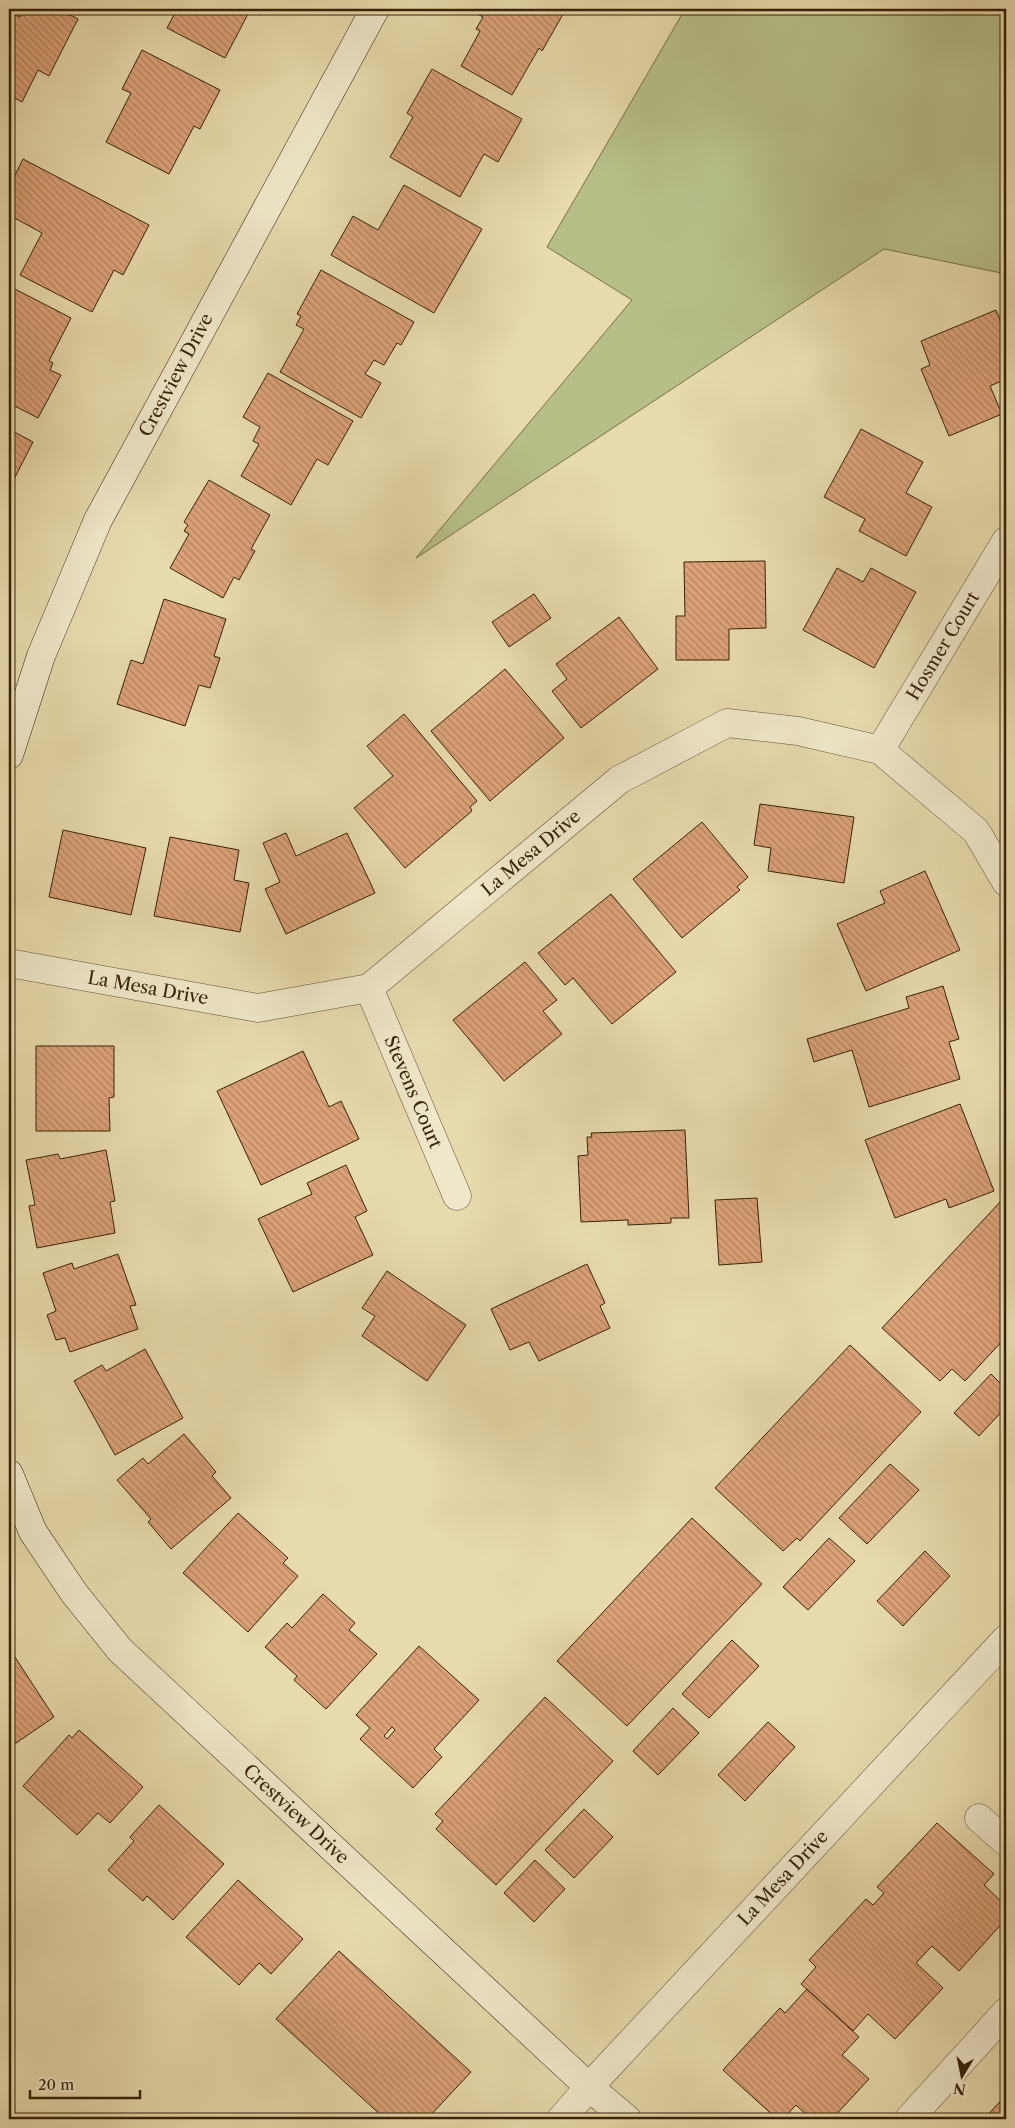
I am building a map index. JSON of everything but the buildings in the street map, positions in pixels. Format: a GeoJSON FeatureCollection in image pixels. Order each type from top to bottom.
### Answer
{"type":"FeatureCollection","features":[{"type":"Feature","properties":{"kind":"street","name":"Crestview Drive"},"geometry":{"type":"LineString","coordinates":[[9,755],[41,656],[98,520],[375,9]]}},
{"type":"Feature","properties":{"kind":"street","name":"Hosmer Court"},"geometry":{"type":"LineString","coordinates":[[880,750],[1006,541]]}},
{"type":"Feature","properties":{"kind":"street","name":"La Mesa Drive"},"geometry":{"type":"LineString","coordinates":[[9,963],[258,1008],[369,988],[620,780],[727,723],[798,731],[880,750],[976,830],[1006,882]]}},
{"type":"Feature","properties":{"kind":"street","name":"Stevens Court"},"geometry":{"type":"LineString","coordinates":[[369,988],[457,1196]]}},
{"type":"Feature","properties":{"kind":"street","name":"Crestview Drive"},"geometry":{"type":"LineString","coordinates":[[9,1474],[34,1532],[74,1593],[120,1650],[589,2087],[627,2119]]}},
{"type":"Feature","properties":{"kind":"street","name":"La Mesa Drive"},"geometry":{"type":"LineString","coordinates":[[561,2119],[1006,1639]]}},
{"type":"Feature","properties":{"kind":"street"},"geometry":{"type":"LineString","coordinates":[[980,1818],[1006,1842]]}},
{"type":"Feature","properties":{"kind":"street"},"geometry":{"type":"LineString","coordinates":[[909,2119],[1006,2012]]}},
{"type":"Feature","properties":{"kind":"green space"},"geometry":{"type":"Polygon","coordinates":[[[685,9],[1006,9],[1006,274],[884,249],[416,558],[632,300],[547,247],[685,9]]]}}]}
